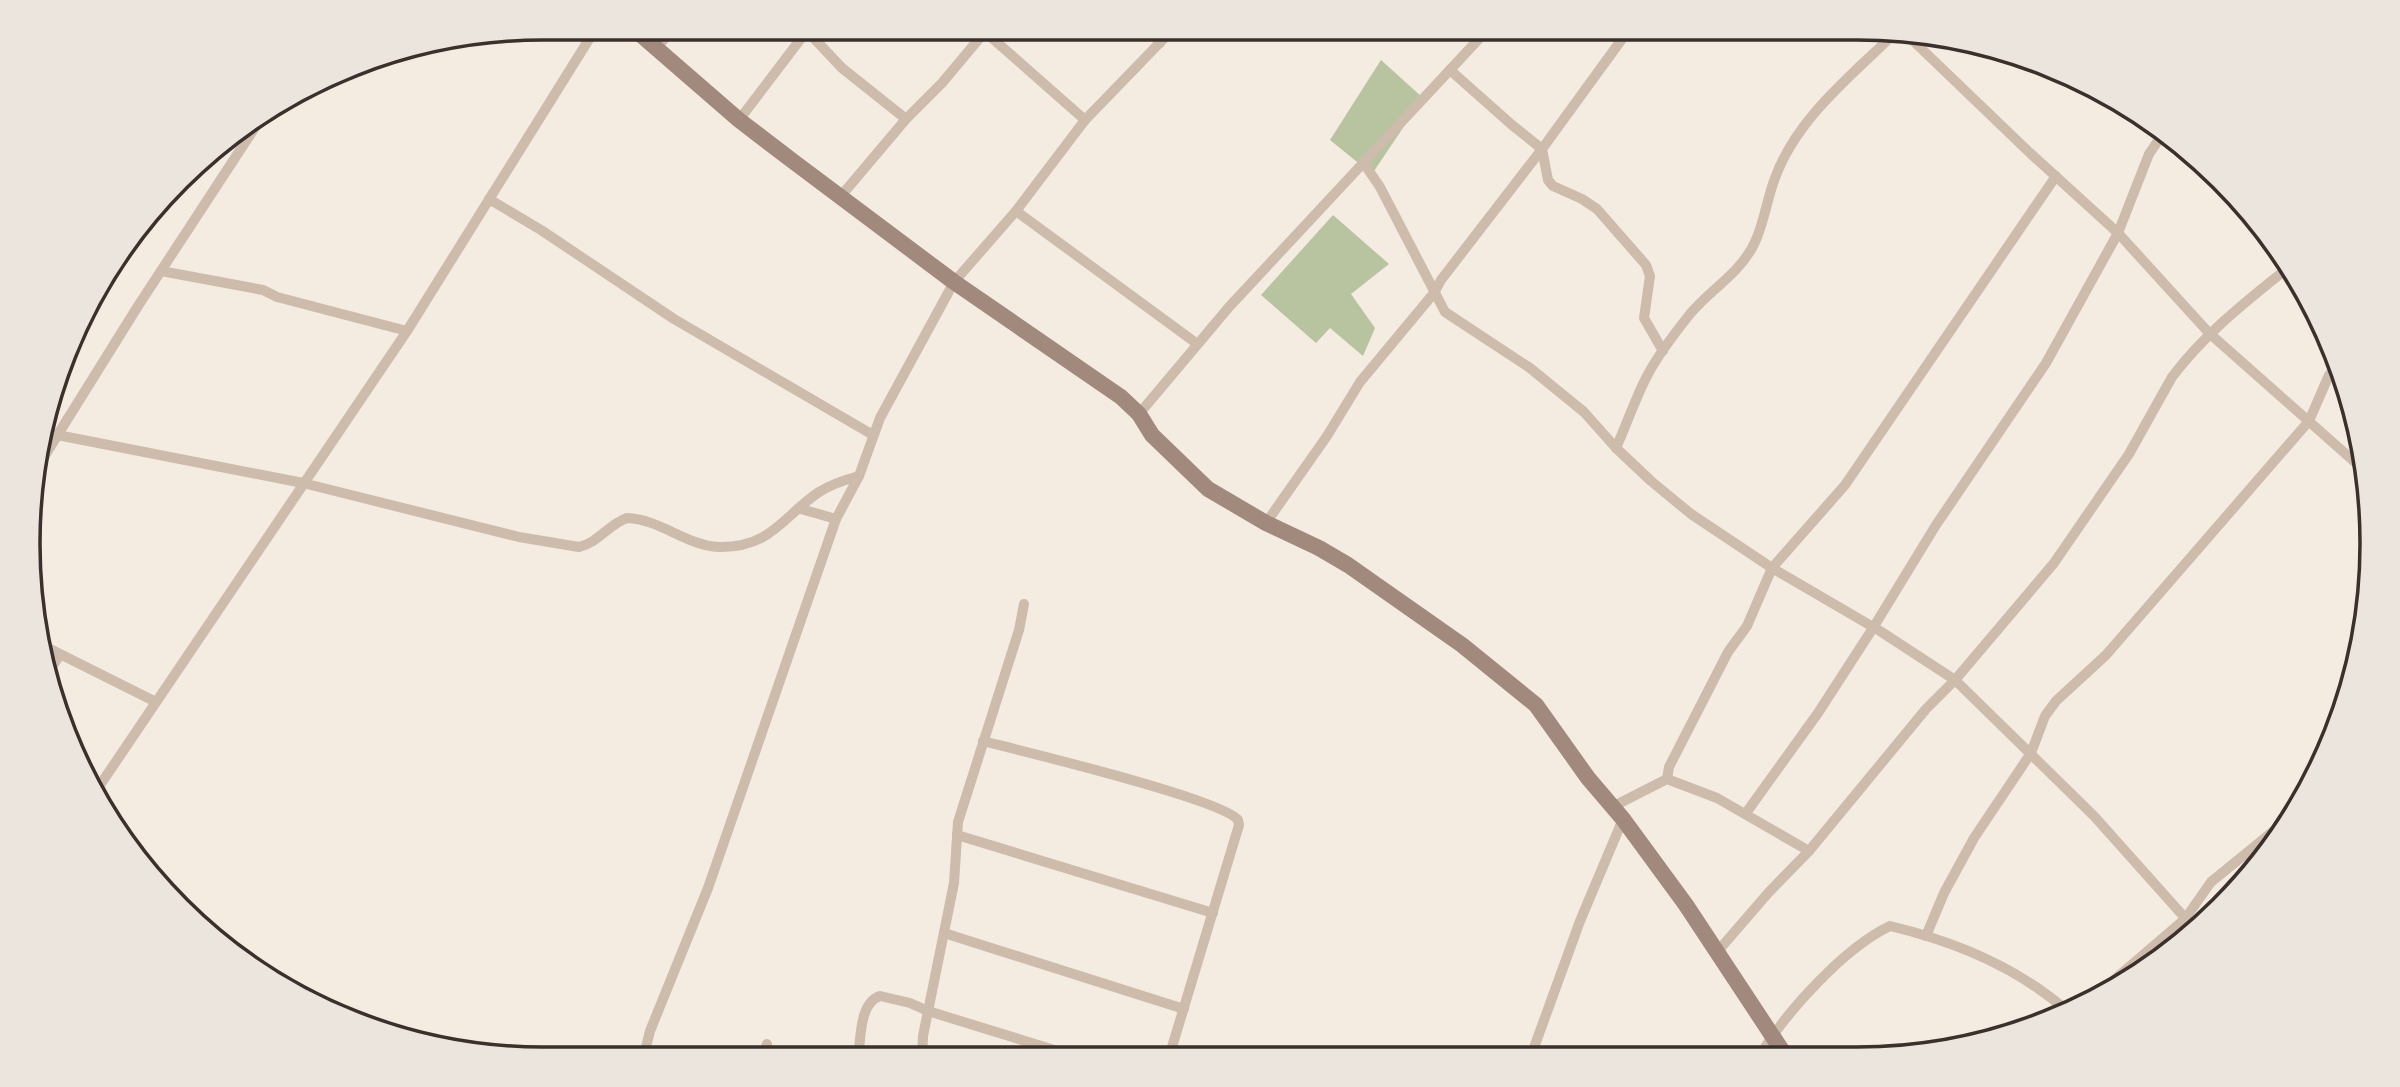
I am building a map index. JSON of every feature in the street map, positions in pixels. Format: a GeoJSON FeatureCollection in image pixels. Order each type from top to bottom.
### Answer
{"type":"FeatureCollection","features":[{"type":"Feature","properties":{"kind":"street"},"geometry":{"type":"LineString","coordinates":[[101,783],[407,331],[589,40]]}},
{"type":"Feature","properties":{"kind":"street"},"geometry":{"type":"LineString","coordinates":[[647,40],[739,120],[954,282],[1112,390],[1139,414],[1152,435],[1208,489],[1266,523],[1348,565],[1462,645],[1536,705],[1718,951],[1780,1047]]}},
{"type":"Feature","properties":{"kind":"street"},"geometry":{"type":"LineString","coordinates":[[656,49],[663,40]]}},
{"type":"Feature","properties":{"kind":"street"},"geometry":{"type":"LineString","coordinates":[[739,120],[800,40]]}},
{"type":"Feature","properties":{"kind":"street"},"geometry":{"type":"LineString","coordinates":[[818,40],[842,68],[906,119]]}},
{"type":"Feature","properties":{"kind":"street"},"geometry":{"type":"LineString","coordinates":[[841,196],[978,40]]}},
{"type":"Feature","properties":{"kind":"street"},"geometry":{"type":"LineString","coordinates":[[997,40],[1085,120]]}},
{"type":"Feature","properties":{"kind":"street"},"geometry":{"type":"LineString","coordinates":[[646,1047],[708,888],[836,519],[859,477],[873,435],[954,282],[1016,211],[1085,120],[1163,40]]}},
{"type":"Feature","properties":{"kind":"street"},"geometry":{"type":"LineString","coordinates":[[1139,414],[1196,343],[1478,40]]}},
{"type":"Feature","properties":{"kind":"street"},"geometry":{"type":"LineString","coordinates":[[1266,523],[1327,436],[1360,382],[1434,293],[1486,219],[1542,149],[1621,40]]}},
{"type":"Feature","properties":{"kind":"street"},"geometry":{"type":"LineString","coordinates":[[1616,449],[1645,379],[1663,351],[1691,313],[1740,266],[1752,247],[1775,178],[1793,140],[1811,116],[1887,41]]}},
{"type":"Feature","properties":{"kind":"street"},"geometry":{"type":"LineString","coordinates":[[1917,44],[2118,233],[2209,333],[2352,460]]}},
{"type":"Feature","properties":{"kind":"street"},"geometry":{"type":"LineString","coordinates":[[1450,70],[1542,149],[1548,180],[1553,186],[1582,198],[1597,209],[1646,265],[1650,276],[1644,318],[1663,351]]}},
{"type":"Feature","properties":{"kind":"street"},"geometry":{"type":"LineString","coordinates":[[49,449],[250,135]]}},
{"type":"Feature","properties":{"kind":"street"},"geometry":{"type":"LineString","coordinates":[[1746,813],[1818,713],[1936,525],[2046,363],[2118,233],[2149,154],[2158,141]]}},
{"type":"Feature","properties":{"kind":"street"},"geometry":{"type":"LineString","coordinates":[[1363,162],[1380,187],[1445,312],[1530,368],[1584,412],[1616,449],[1691,514],[1772,568],[1955,680],[2123,847],[2188,922]]}},
{"type":"Feature","properties":{"kind":"street"},"geometry":{"type":"LineString","coordinates":[[1534,1047],[1618,813],[1667,779],[1669,768],[1728,652],[1747,626],[1772,568],[1845,485],[2056,176]]}},
{"type":"Feature","properties":{"kind":"street"},"geometry":{"type":"LineString","coordinates":[[489,200],[541,230],[674,319],[873,435]]}},
{"type":"Feature","properties":{"kind":"street"},"geometry":{"type":"LineString","coordinates":[[1016,211],[1196,343]]}},
{"type":"Feature","properties":{"kind":"street"},"geometry":{"type":"LineString","coordinates":[[161,271],[263,290],[277,297],[407,331]]}},
{"type":"Feature","properties":{"kind":"street"},"geometry":{"type":"LineString","coordinates":[[1718,951],[1809,851],[1919,717],[1955,680],[2054,563],[2129,454],[2172,377],[2209,333],[2280,273]]}},
{"type":"Feature","properties":{"kind":"street"},"geometry":{"type":"LineString","coordinates":[[1926,936],[1944,893],[1974,838],[2031,753],[2045,716],[2056,701],[2106,655],[2309,421],[2330,374]]}},
{"type":"Feature","properties":{"kind":"street"},"geometry":{"type":"LineString","coordinates":[[52,435],[303,483],[519,537],[579,547],[589,545],[607,529],[627,518],[651,524],[701,544],[717,547],[737,546],[761,539],[780,527],[821,491],[838,482],[859,477]]}},
{"type":"Feature","properties":{"kind":"street"},"geometry":{"type":"LineString","coordinates":[[801,509],[836,519]]}},
{"type":"Feature","properties":{"kind":"street"},"geometry":{"type":"LineString","coordinates":[[922,1047],[954,883],[958,822],[1019,630],[1024,604]]}},
{"type":"Feature","properties":{"kind":"street"},"geometry":{"type":"LineString","coordinates":[[52,651],[156,702]]}},
{"type":"Feature","properties":{"kind":"street"},"geometry":{"type":"LineString","coordinates":[[55,663],[60,655]]}},
{"type":"Feature","properties":{"kind":"street"},"geometry":{"type":"LineString","coordinates":[[983,741],[1168,791],[1235,816],[1239,825],[1172,1047]]}},
{"type":"Feature","properties":{"kind":"street"},"geometry":{"type":"LineString","coordinates":[[1667,779],[1717,798],[1809,851]]}},
{"type":"Feature","properties":{"kind":"street"},"geometry":{"type":"LineString","coordinates":[[957,835],[1213,913]]}},
{"type":"Feature","properties":{"kind":"street"},"geometry":{"type":"LineString","coordinates":[[2132,964],[2185,919],[2211,882],[2264,839]]}},
{"type":"Feature","properties":{"kind":"street"},"geometry":{"type":"LineString","coordinates":[[1765,1047],[1772,1035],[1843,959],[1873,934],[1890,926],[1926,936],[2014,973],[2039,987],[2059,1004]]}},
{"type":"Feature","properties":{"kind":"street"},"geometry":{"type":"LineString","coordinates":[[944,933],[1184,1009]]}},
{"type":"Feature","properties":{"kind":"street"},"geometry":{"type":"LineString","coordinates":[[860,1047],[866,1010],[870,1001],[880,996],[910,1003],[1045,1047]]}},
{"type":"Feature","properties":{"kind":"green space"},"geometry":{"type":"Polygon","coordinates":[[[1381,60],[1423,98],[1372,174],[1330,140],[1381,60]]]}},
{"type":"Feature","properties":{"kind":"green space"},"geometry":{"type":"Polygon","coordinates":[[[1333,215],[1389,264],[1351,294],[1375,328],[1363,356],[1330,328],[1316,343],[1261,295],[1333,215]]]}}]}
